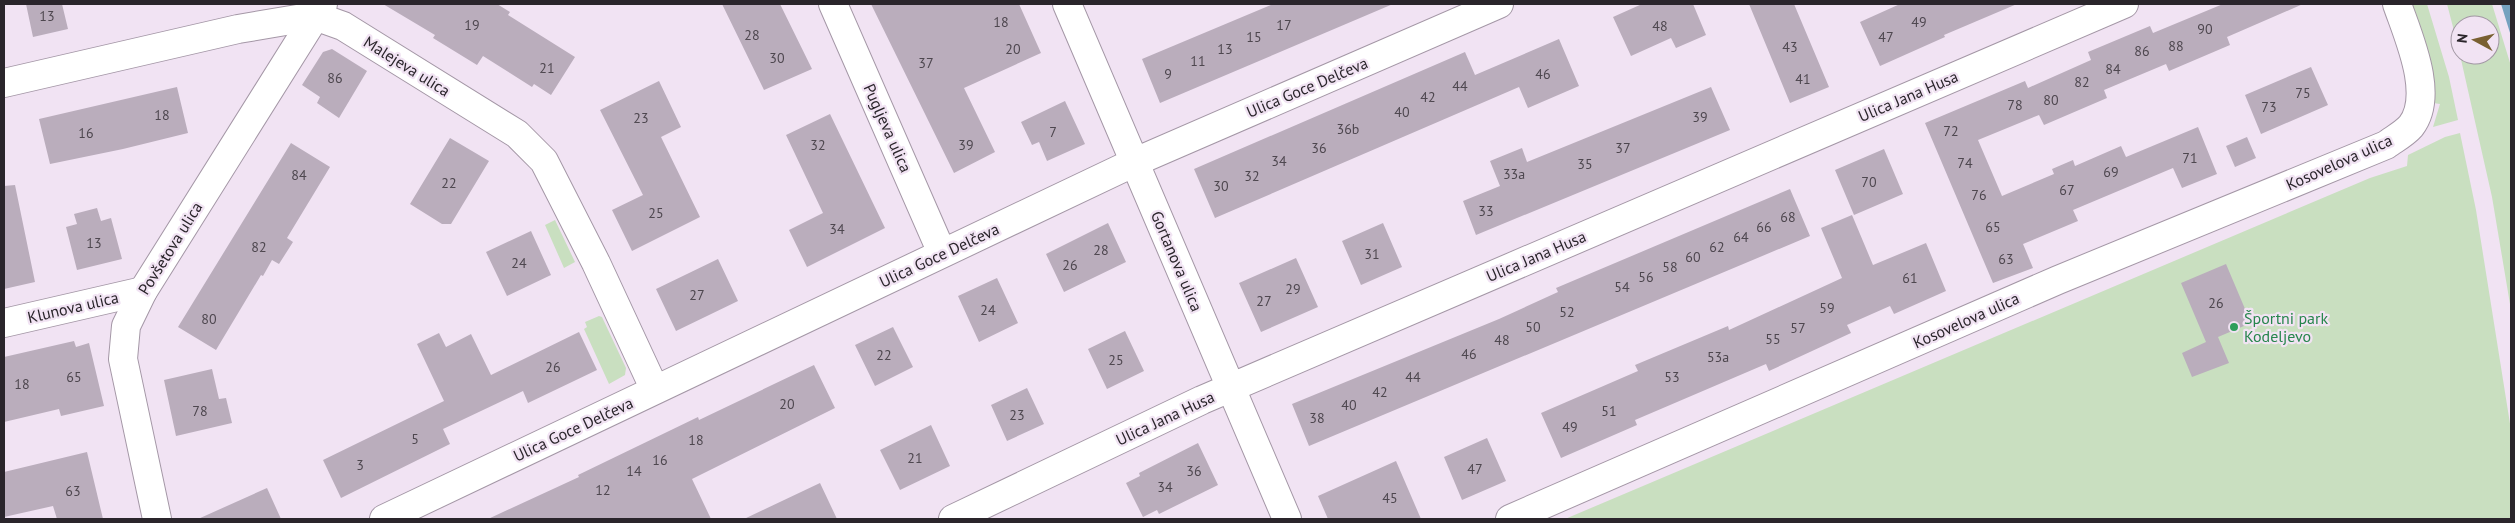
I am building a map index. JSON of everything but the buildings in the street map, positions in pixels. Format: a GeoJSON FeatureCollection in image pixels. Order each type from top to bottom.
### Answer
{"type":"FeatureCollection","features":[{"type":"Feature","properties":{"kind":"street","name":"Pugljeva ulica"},"geometry":{"type":"LineString","coordinates":[[834,4],[942,253]]}},
{"type":"Feature","properties":{"kind":"street","name":"Gortanova ulica"},"geometry":{"type":"LineString","coordinates":[[1067,4],[1287,519]]}},
{"type":"Feature","properties":{"kind":"street","name":"Ulica Goce Delčeva"},"geometry":{"type":"LineString","coordinates":[[384,519],[1135,162],[1499,4]]}},
{"type":"Feature","properties":{"kind":"street","name":"Ulica Jana Husa"},"geometry":{"type":"LineString","coordinates":[[953,519],[1231,387],[2124,4]]}},
{"type":"Feature","properties":{"kind":"street","name":"Kosovelova ulica"},"geometry":{"type":"LineString","coordinates":[[1510,519],[2058,280],[2386,144],[2411,126],[2416,115],[2421,89],[2417,67],[2397,4]]}},
{"type":"Feature","properties":{"kind":"street","name":"Malejeva ulica"},"geometry":{"type":"LineString","coordinates":[[4,83],[319,10],[517,134],[534,148],[544,160],[562,195],[655,390]]}},
{"type":"Feature","properties":{"kind":"street","name":"Povšetova ulica"},"geometry":{"type":"LineString","coordinates":[[157,519],[122,359],[126,326],[143,291],[319,10]]}},
{"type":"Feature","properties":{"kind":"street","name":"Klunova ulica"},"geometry":{"type":"LineString","coordinates":[[4,322],[143,291]]}},
{"type":"Feature","properties":{"kind":"green space"},"geometry":{"type":"Polygon","coordinates":[[[2408,4],[2427,4],[2449,77],[2458,120],[2433,127],[2440,104],[2433,103],[2408,4]]]}},
{"type":"Feature","properties":{"kind":"green space"},"geometry":{"type":"Polygon","coordinates":[[[2447,4],[2492,4],[2495,15],[2450,15],[2447,4]]]}},
{"type":"Feature","properties":{"kind":"green space"},"geometry":{"type":"Polygon","coordinates":[[[2500,30],[2511,66],[2511,310],[2492,197],[2462,65],[2500,65],[2500,30]]]}},
{"type":"Feature","properties":{"kind":"green space","name":"Športni park Kodeljevo"},"geometry":{"type":"Polygon","coordinates":[[[2460,133],[2476,210],[2511,430],[2511,519],[1565,519],[2370,178],[2407,166],[2408,155],[2445,137],[2460,133]]]}},
{"type":"Feature","properties":{"kind":"green space"},"geometry":{"type":"Polygon","coordinates":[[[555,220],[575,262],[564,268],[545,225],[555,220]]]}},
{"type":"Feature","properties":{"kind":"green space"},"geometry":{"type":"Polygon","coordinates":[[[599,316],[602,317],[626,368],[625,375],[609,384],[584,329],[587,327],[585,322],[599,316]]]}},
{"type":"Feature","properties":{"kind":"water"},"geometry":{"type":"Polygon","coordinates":[[[2501,4],[2511,4],[2511,36],[2501,4]]]}},
{"type":"Feature","properties":{"kind":"place","name":"Športni park Kodeljevo"},"geometry":{"type":"Point","coordinates":[2234,327]}}]}
